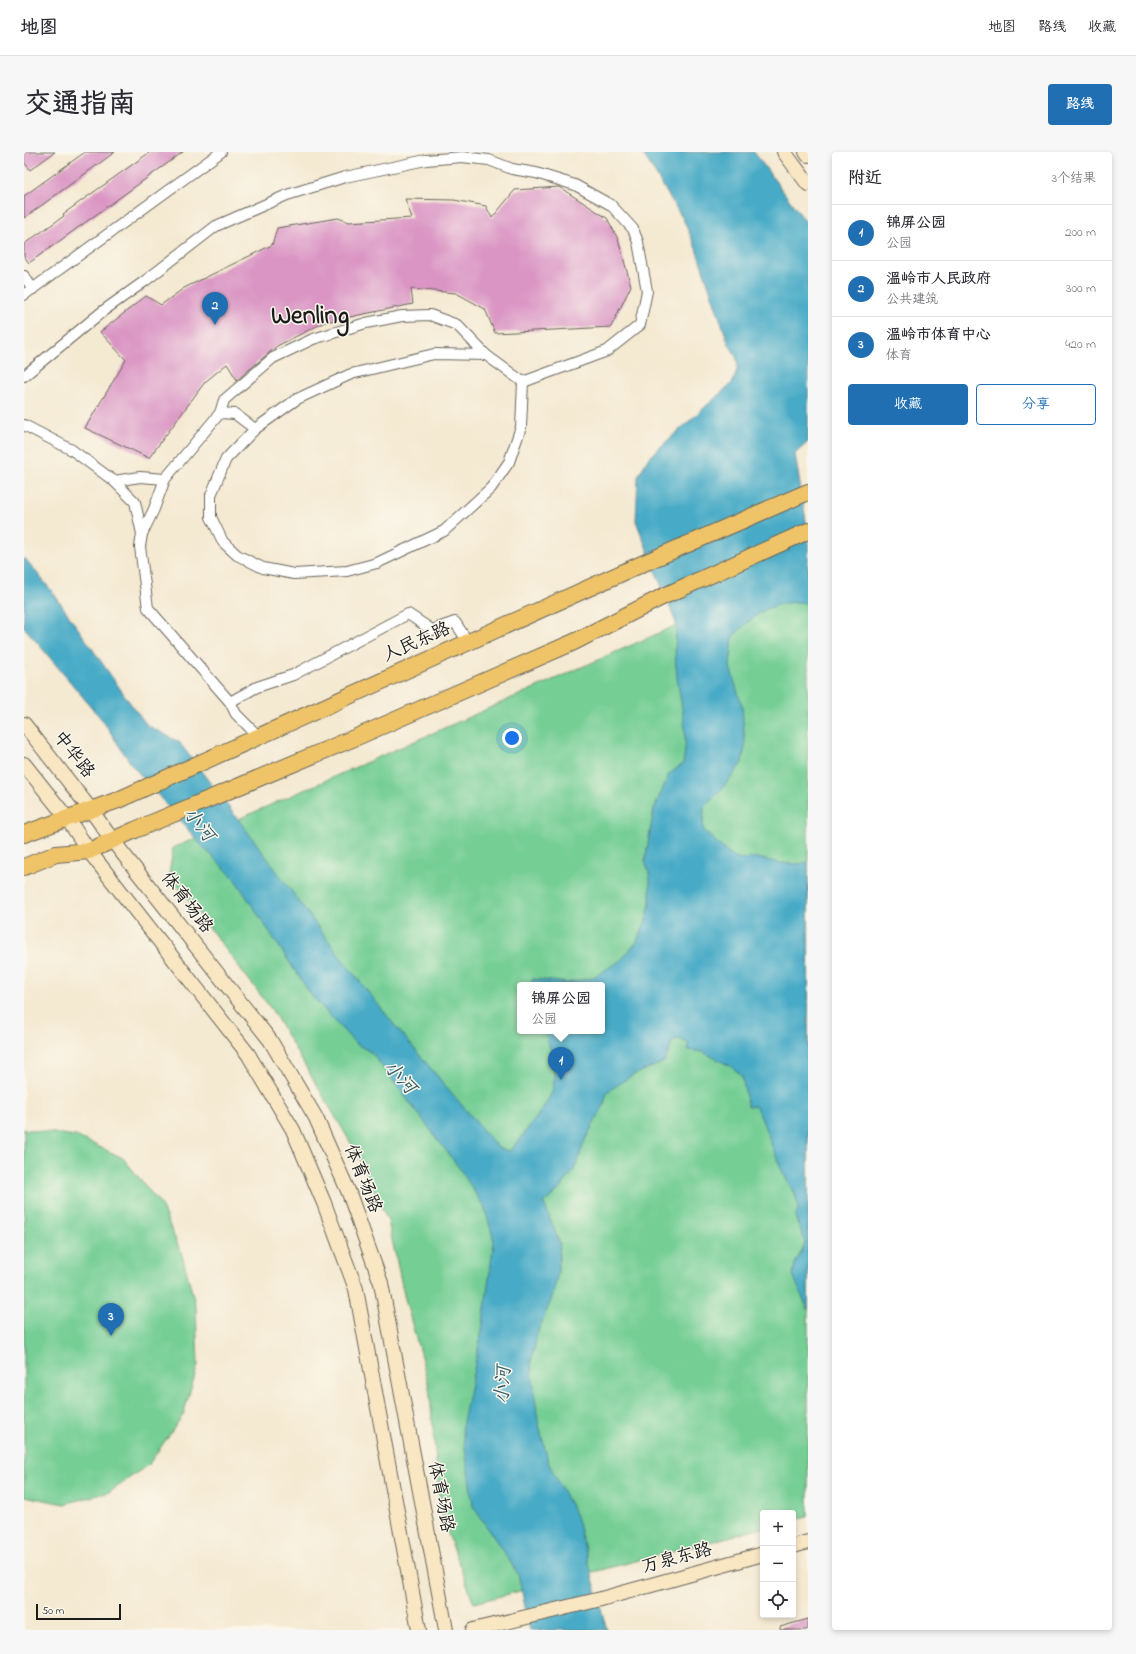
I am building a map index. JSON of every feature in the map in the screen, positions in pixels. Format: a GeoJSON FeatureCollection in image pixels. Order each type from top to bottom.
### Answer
{"type":"FeatureCollection","features":[{"type":"Feature","properties":{"kind":"main road"},"geometry":{"type":"LineString","coordinates":[[784,152],[808,184]]}},
{"type":"Feature","properties":{"kind":"main road","name":"人民东路"},"geometry":{"type":"LineString","coordinates":[[91,810],[118,800],[644,563],[803,494]]}},
{"type":"Feature","properties":{"kind":"main road"},"geometry":{"type":"LineString","coordinates":[[24,867],[56,854],[89,851],[231,789],[359,736],[574,642],[662,597],[808,531]]}},
{"type":"Feature","properties":{"kind":"main road","name":"中华路"},"geometry":{"type":"LineString","coordinates":[[24,724],[91,810]]}},
{"type":"Feature","properties":{"kind":"main road"},"geometry":{"type":"LineString","coordinates":[[24,764],[68,818],[89,851],[248,1054],[293,1130],[324,1203],[356,1289],[419,1630]]}},
{"type":"Feature","properties":{"kind":"main road"},"geometry":{"type":"LineString","coordinates":[[24,834],[91,810]]}},
{"type":"Feature","properties":{"kind":"main road","name":"体育场路"},"geometry":{"type":"LineString","coordinates":[[91,810],[112,841],[270,1040],[316,1118],[349,1193],[381,1282],[446,1630]]}},
{"type":"Feature","properties":{"kind":"main road"},"geometry":{"type":"LineString","coordinates":[[796,1545],[808,1542]]}},
{"type":"Feature","properties":{"kind":"main road","name":"万泉东路"},"geometry":{"type":"LineString","coordinates":[[473,1630],[601,1599],[760,1555]]}},
{"type":"Feature","properties":{"kind":"street"},"geometry":{"type":"LineString","coordinates":[[24,295],[221,152]]}},
{"type":"Feature","properties":{"kind":"street"},"geometry":{"type":"LineString","coordinates":[[24,376],[103,311],[145,281],[216,226],[286,195],[345,177],[426,160],[462,157],[488,160],[512,170],[536,173],[575,185],[611,205],[633,229],[638,242],[647,291],[640,325],[607,351],[524,382]]}},
{"type":"Feature","properties":{"kind":"street"},"geometry":{"type":"LineString","coordinates":[[24,276],[33,289]]}},
{"type":"Feature","properties":{"kind":"street"},"geometry":{"type":"LineString","coordinates":[[258,736],[236,714],[230,702],[148,608],[140,547],[142,534],[154,510],[165,479],[220,413],[224,400],[273,358],[314,339],[366,323],[402,316],[430,315],[457,325],[486,355],[524,382]]}},
{"type":"Feature","properties":{"kind":"street"},"geometry":{"type":"LineString","coordinates":[[486,355],[434,354],[351,374],[297,399],[255,429],[226,459],[211,495],[211,517],[223,542],[237,555],[263,568],[294,574],[348,571],[377,563],[444,531],[491,488],[509,462],[521,427],[524,382]]}},
{"type":"Feature","properties":{"kind":"street"},"geometry":{"type":"LineString","coordinates":[[220,413],[235,414],[255,429]]}},
{"type":"Feature","properties":{"kind":"street"},"geometry":{"type":"LineString","coordinates":[[24,425],[72,450],[114,480],[135,502],[142,534]]}},
{"type":"Feature","properties":{"kind":"street"},"geometry":{"type":"LineString","coordinates":[[114,480],[140,477],[165,479]]}},
{"type":"Feature","properties":{"kind":"street"},"geometry":{"type":"LineString","coordinates":[[230,702],[257,687],[293,675],[408,614],[432,630],[455,622],[468,642]]}},
{"type":"Feature","properties":{"kind":"green space"},"geometry":{"type":"Polygon","coordinates":[[[808,567],[808,1517],[796,1519],[796,1510],[760,1510],[760,1529],[474,1603],[441,1515],[429,1386],[404,1295],[388,1221],[355,1150],[272,1010],[169,875],[173,848],[808,567]]]}},
{"type":"Feature","properties":{"kind":"green space"},"geometry":{"type":"Polygon","coordinates":[[[24,1129],[76,1136],[123,1158],[161,1205],[182,1255],[196,1307],[198,1365],[183,1415],[149,1464],[110,1492],[64,1504],[24,1496],[24,1129]]]}},
{"type":"Feature","properties":{"kind":"water","name":"小河"},"geometry":{"type":"Polygon","coordinates":[[[642,152],[754,152],[808,225],[808,442],[795,454],[808,533],[808,604],[796,602],[771,608],[753,618],[733,636],[730,667],[742,706],[745,746],[742,763],[726,784],[704,807],[703,829],[725,850],[738,858],[757,858],[788,864],[808,862],[808,1310],[793,1275],[795,1264],[805,1244],[795,1217],[798,1209],[796,1197],[781,1169],[760,1115],[755,1106],[748,1107],[742,1076],[732,1067],[703,1052],[688,1050],[688,1043],[678,1039],[672,1042],[664,1062],[631,1076],[607,1092],[604,1105],[585,1140],[575,1168],[560,1189],[544,1203],[560,1244],[558,1273],[552,1298],[537,1334],[531,1363],[538,1421],[549,1464],[576,1516],[607,1630],[530,1630],[518,1574],[473,1506],[462,1427],[482,1330],[494,1241],[485,1209],[460,1169],[372,1053],[355,1043],[311,995],[234,878],[202,846],[131,764],[103,721],[24,627],[24,557],[54,594],[147,725],[179,742],[338,954],[396,1027],[498,1148],[510,1151],[541,1111],[553,1088],[553,1059],[545,1034],[605,1034],[605,982],[573,982],[592,978],[621,960],[636,943],[647,918],[650,903],[650,877],[645,861],[654,809],[669,774],[683,764],[685,754],[685,734],[676,662],[675,640],[677,626],[636,521],[638,476],[649,457],[733,382],[737,367],[737,359],[729,345],[695,246],[683,219],[642,152]]]}},
{"type":"Feature","properties":{"kind":"water"},"geometry":{"type":"Polygon","coordinates":[[[533,979],[559,982],[532,982],[533,979]]]}},
{"type":"Feature","properties":{"kind":"building"},"geometry":{"type":"Polygon","coordinates":[[[24,152],[55,152],[30,170],[24,162],[24,152]]]}},
{"type":"Feature","properties":{"kind":"building"},"geometry":{"type":"Polygon","coordinates":[[[85,152],[115,152],[24,218],[24,196],[85,152]]]}},
{"type":"Feature","properties":{"kind":"building"},"geometry":{"type":"Polygon","coordinates":[[[150,152],[183,152],[29,263],[24,256],[24,244],[64,216],[63,214],[150,152]]]}},
{"type":"Feature","properties":{"kind":"building"},"geometry":{"type":"Polygon","coordinates":[[[559,187],[607,218],[618,239],[631,286],[611,327],[495,333],[485,309],[456,293],[411,289],[413,304],[325,322],[277,346],[237,380],[227,364],[205,382],[149,458],[85,428],[126,360],[100,332],[146,296],[161,305],[184,288],[272,245],[277,228],[338,218],[349,222],[412,218],[405,199],[454,200],[486,206],[492,218],[515,190],[559,187]]]}},
{"type":"Feature","properties":{"kind":"building"},"geometry":{"type":"Polygon","coordinates":[[[808,1619],[808,1630],[780,1630],[780,1627],[808,1619]]]}},
{"type":"Feature","properties":{"kind":"place","name":"温岭市人民政府"},"geometry":{"type":"Point","coordinates":[215,325]}},
{"type":"Feature","properties":{"kind":"place","name":"锦屏公园"},"geometry":{"type":"Point","coordinates":[561,1080]}},
{"type":"Feature","properties":{"kind":"place","name":"温岭市体育中心"},"geometry":{"type":"Point","coordinates":[111,1336]}},
{"type":"Feature","properties":{"kind":"district","name":"Wenling"},"geometry":{"type":"Point","coordinates":[310,317]}}]}
